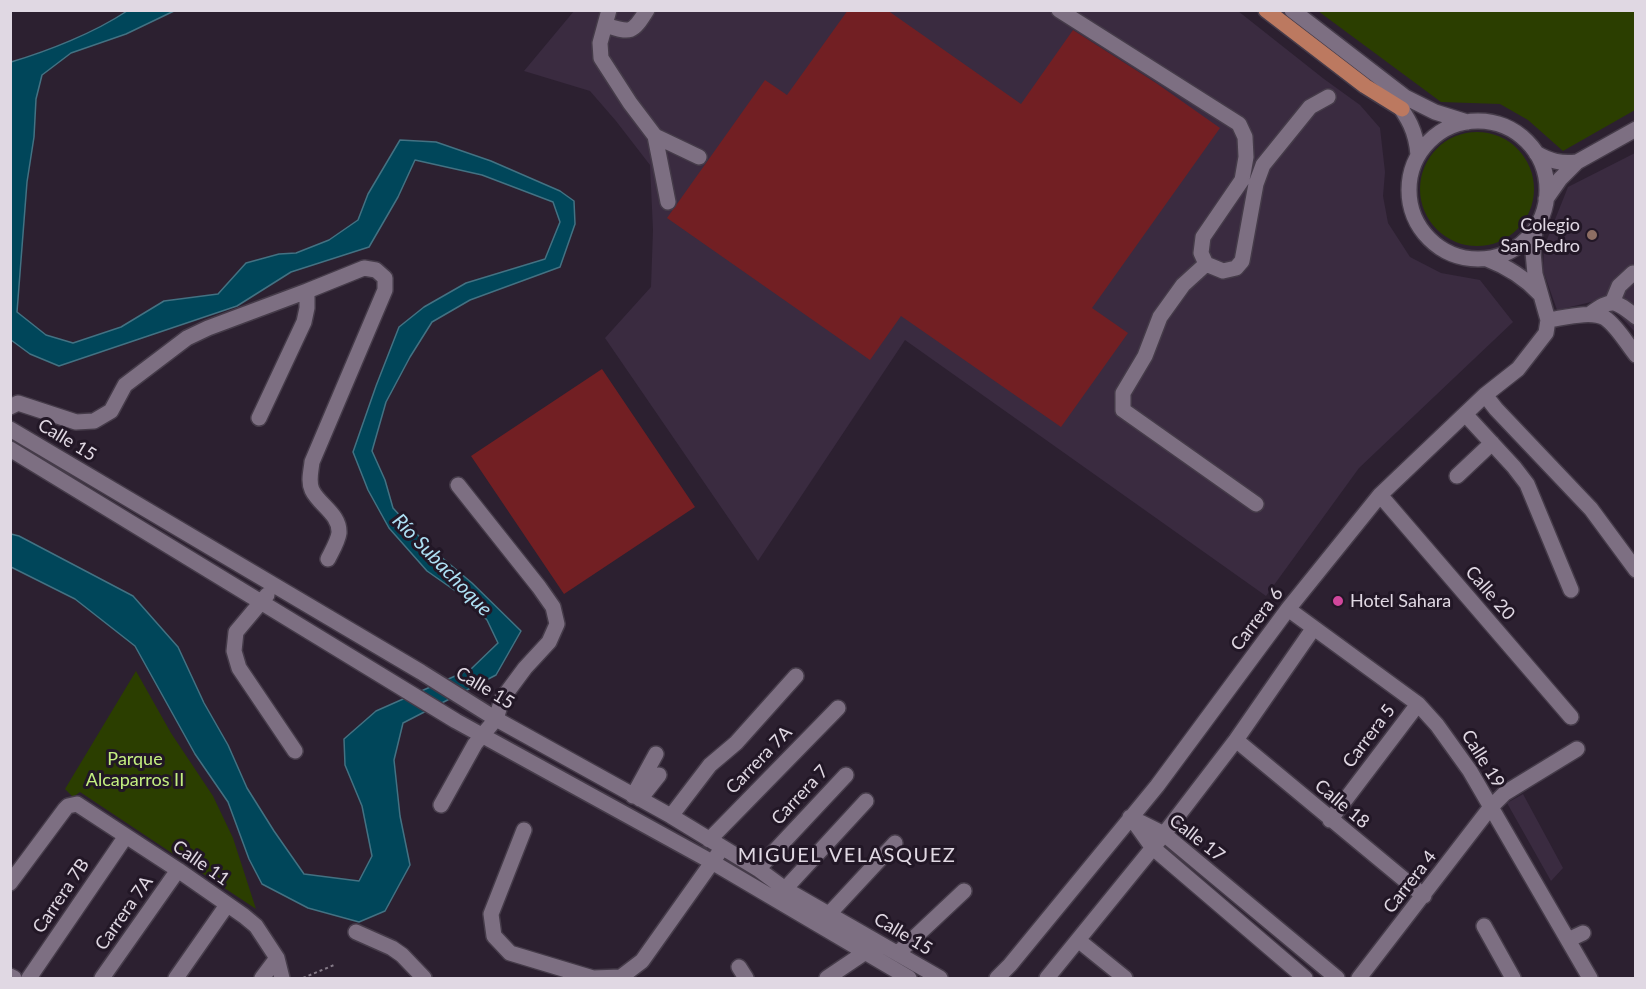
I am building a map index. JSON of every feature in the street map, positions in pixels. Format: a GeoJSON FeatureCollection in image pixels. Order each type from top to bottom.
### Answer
{"type":"FeatureCollection","features":[{"type":"Feature","properties":{"kind":"main road"},"geometry":{"type":"LineString","coordinates":[[1266,10],[1365,86],[1402,109]]}},
{"type":"Feature","properties":{"kind":"street"},"geometry":{"type":"LineString","coordinates":[[646,10],[632,30],[624,31],[607,18],[600,44],[601,58],[655,136],[668,202]]}},
{"type":"Feature","properties":{"kind":"street"},"geometry":{"type":"LineString","coordinates":[[1059,10],[1239,124],[1245,137],[1249,182],[1242,261],[1236,268],[1223,271],[1206,264],[1201,253],[1203,237],[1249,182],[1263,165],[1310,106],[1328,97]]}},
{"type":"Feature","properties":{"kind":"street"},"geometry":{"type":"LineString","coordinates":[[1292,10],[1405,97],[1435,112],[1467,122],[1483,122],[1514,131],[1536,153],[1547,183],[1542,214],[1535,229],[1522,243],[1506,253],[1487,259]]}},
{"type":"Feature","properties":{"kind":"street"},"geometry":{"type":"LineString","coordinates":[[1378,76],[1414,129],[1418,155]]}},
{"type":"Feature","properties":{"kind":"street"},"geometry":{"type":"LineString","coordinates":[[1467,122],[1448,128],[1431,139],[1418,155],[1411,172],[1408,192],[1411,211],[1420,228],[1432,243],[1449,253],[1468,258],[1487,259],[1508,267],[1542,296]]}},
{"type":"Feature","properties":{"kind":"street"},"geometry":{"type":"LineString","coordinates":[[1546,199],[1560,179],[1577,162],[1635,129]]}},
{"type":"Feature","properties":{"kind":"street"},"geometry":{"type":"LineString","coordinates":[[655,136],[699,157]]}},
{"type":"Feature","properties":{"kind":"street"},"geometry":{"type":"LineString","coordinates":[[1536,153],[1556,162],[1577,162]]}},
{"type":"Feature","properties":{"kind":"street"},"geometry":{"type":"LineString","coordinates":[[1535,229],[1533,252],[1535,274],[1548,320],[1590,314],[1604,317],[1635,356]]}},
{"type":"Feature","properties":{"kind":"street"},"geometry":{"type":"LineString","coordinates":[[1206,264],[1183,285],[1160,317],[1145,356],[1123,393],[1123,410],[1256,504]]}},
{"type":"Feature","properties":{"kind":"street"},"geometry":{"type":"LineString","coordinates":[[10,406],[18,403],[76,422],[94,422],[111,411],[125,385],[187,338],[364,268],[376,270],[385,278],[385,290],[312,462],[309,476],[312,491],[336,520],[339,528],[339,535],[328,559]]}},
{"type":"Feature","properties":{"kind":"street"},"geometry":{"type":"LineString","coordinates":[[1612,303],[1619,286],[1633,273]]}},
{"type":"Feature","properties":{"kind":"street"},"geometry":{"type":"LineString","coordinates":[[259,418],[304,322],[307,291]]}},
{"type":"Feature","properties":{"kind":"street"},"geometry":{"type":"LineString","coordinates":[[1590,314],[1603,305],[1612,303],[1620,304],[1635,317]]}},
{"type":"Feature","properties":{"kind":"street","name":"Carrera 6"},"geometry":{"type":"LineString","coordinates":[[997,978],[1157,786],[1288,609],[1380,495],[1485,395],[1518,369],[1546,333],[1548,320]]}},
{"type":"Feature","properties":{"kind":"street"},"geometry":{"type":"LineString","coordinates":[[1485,395],[1591,509],[1635,570]]}},
{"type":"Feature","properties":{"kind":"street"},"geometry":{"type":"LineString","coordinates":[[1465,414],[1527,484],[1571,590]]}},
{"type":"Feature","properties":{"kind":"street","name":"Calle 15"},"geometry":{"type":"LineString","coordinates":[[10,429],[421,672],[496,719],[671,816],[758,869],[785,889],[940,978]]}},
{"type":"Feature","properties":{"kind":"street"},"geometry":{"type":"LineString","coordinates":[[1457,476],[1492,443]]}},
{"type":"Feature","properties":{"kind":"street","name":"Calle 15"},"geometry":{"type":"LineString","coordinates":[[10,449],[456,721],[712,862],[909,978]]}},
{"type":"Feature","properties":{"kind":"street"},"geometry":{"type":"LineString","coordinates":[[441,805],[481,735],[496,719],[502,699],[525,668],[549,642],[557,624],[553,607],[539,587],[458,485]]}},
{"type":"Feature","properties":{"kind":"street","name":"Calle 20"},"geometry":{"type":"LineString","coordinates":[[1380,495],[1570,717]]}},
{"type":"Feature","properties":{"kind":"street"},"geometry":{"type":"LineString","coordinates":[[274,585],[236,632],[234,651],[239,668],[295,751]]}},
{"type":"Feature","properties":{"kind":"street","name":"Calle 19"},"geometry":{"type":"LineString","coordinates":[[1288,609],[1418,705],[1437,725],[1470,771],[1590,978]]}},
{"type":"Feature","properties":{"kind":"street"},"geometry":{"type":"LineString","coordinates":[[1047,978],[1164,834],[1236,740],[1313,629]]}},
{"type":"Feature","properties":{"kind":"street"},"geometry":{"type":"LineString","coordinates":[[671,816],[710,765],[736,743],[796,676]]}},
{"type":"Feature","properties":{"kind":"street","name":"Carrera 5"},"geometry":{"type":"LineString","coordinates":[[1330,820],[1418,705]]}},
{"type":"Feature","properties":{"kind":"street","name":"Carrera 7A"},"geometry":{"type":"LineString","coordinates":[[524,830],[491,914],[494,936],[510,953],[593,978],[621,977],[642,961],[712,862],[716,844],[838,708]]}},
{"type":"Feature","properties":{"kind":"street","name":"Calle 18"},"geometry":{"type":"LineString","coordinates":[[1236,740],[1424,896]]}},
{"type":"Feature","properties":{"kind":"street","name":"Carrera 4"},"geometry":{"type":"LineString","coordinates":[[1359,978],[1490,808],[1505,793],[1577,749]]}},
{"type":"Feature","properties":{"kind":"street"},"geometry":{"type":"LineString","coordinates":[[637,798],[656,754]]}},
{"type":"Feature","properties":{"kind":"street"},"geometry":{"type":"LineString","coordinates":[[637,798],[659,775]]}},
{"type":"Feature","properties":{"kind":"street","name":"Carrera 7"},"geometry":{"type":"LineString","coordinates":[[758,869],[846,775]]}},
{"type":"Feature","properties":{"kind":"street"},"geometry":{"type":"LineString","coordinates":[[785,889],[866,801]]}},
{"type":"Feature","properties":{"kind":"street","name":"Calle 11"},"geometry":{"type":"LineString","coordinates":[[10,883],[65,809],[72,804],[82,806],[178,870],[256,926],[277,958],[282,978]]}},
{"type":"Feature","properties":{"kind":"street","name":"Calle 17"},"geometry":{"type":"LineString","coordinates":[[1130,817],[1164,834],[1337,978]]}},
{"type":"Feature","properties":{"kind":"street","name":"Calle 17"},"geometry":{"type":"LineString","coordinates":[[1130,817],[1152,847],[1305,978]]}},
{"type":"Feature","properties":{"kind":"street","name":"Carrera 7B"},"geometry":{"type":"LineString","coordinates":[[29,978],[126,836]]}},
{"type":"Feature","properties":{"kind":"street"},"geometry":{"type":"LineString","coordinates":[[830,914],[895,843]]}},
{"type":"Feature","properties":{"kind":"street","name":"Carrera 7A"},"geometry":{"type":"LineString","coordinates":[[102,978],[178,870]]}},
{"type":"Feature","properties":{"kind":"street"},"geometry":{"type":"LineString","coordinates":[[898,954],[964,891]]}},
{"type":"Feature","properties":{"kind":"street"},"geometry":{"type":"LineString","coordinates":[[176,978],[227,905]]}},
{"type":"Feature","properties":{"kind":"street"},"geometry":{"type":"LineString","coordinates":[[1484,926],[1513,978]]}},
{"type":"Feature","properties":{"kind":"street"},"geometry":{"type":"LineString","coordinates":[[356,932],[392,948],[424,978]]}},
{"type":"Feature","properties":{"kind":"street"},"geometry":{"type":"LineString","coordinates":[[1568,940],[1583,933]]}},
{"type":"Feature","properties":{"kind":"street"},"geometry":{"type":"LineString","coordinates":[[1078,940],[1125,978]]}},
{"type":"Feature","properties":{"kind":"street"},"geometry":{"type":"LineString","coordinates":[[827,978],[864,953]]}},
{"type":"Feature","properties":{"kind":"street"},"geometry":{"type":"LineString","coordinates":[[262,978],[277,958]]}},
{"type":"Feature","properties":{"kind":"path"},"geometry":{"type":"LineString","coordinates":[[303,978],[334,965]]}},
{"type":"Feature","properties":{"kind":"shaded area"},"geometry":{"type":"Polygon","coordinates":[[[574,11],[1238,11],[1360,105],[1380,128],[1385,172],[1383,196],[1388,223],[1410,257],[1441,273],[1480,280],[1513,322],[1359,468],[1266,596],[905,340],[758,561],[605,338],[651,287],[653,230],[650,165],[590,91],[524,71],[574,11]]]}},
{"type":"Feature","properties":{"kind":"shaded area","name":"Colegio San Pedro"},"geometry":{"type":"Polygon","coordinates":[[[1635,153],[1635,332],[1604,299],[1557,310],[1543,270],[1544,247],[1568,187],[1635,153]]]}},
{"type":"Feature","properties":{"kind":"shaded area"},"geometry":{"type":"Polygon","coordinates":[[[1523,794],[1563,868],[1551,881],[1507,803],[1523,794]]]}},
{"type":"Feature","properties":{"kind":"green space"},"geometry":{"type":"Polygon","coordinates":[[[1318,11],[1635,11],[1635,110],[1563,151],[1528,120],[1500,104],[1441,102],[1318,11]]]}},
{"type":"Feature","properties":{"kind":"green space"},"geometry":{"type":"Polygon","coordinates":[[[1477,132],[1499,136],[1518,148],[1530,167],[1534,189],[1530,211],[1518,230],[1499,242],[1477,246],[1455,242],[1436,230],[1424,211],[1420,189],[1424,167],[1436,148],[1455,136],[1477,132]]]}},
{"type":"Feature","properties":{"kind":"green space","name":"Parque Alcaparros II"},"geometry":{"type":"Polygon","coordinates":[[[136,671],[171,733],[213,796],[233,838],[256,909],[80,792],[73,797],[65,789],[136,671]]]}},
{"type":"Feature","properties":{"kind":"water","name":"Río Subachoque"},"geometry":{"type":"Polygon","coordinates":[[[127,11],[174,11],[126,34],[71,53],[42,75],[36,99],[17,312],[46,335],[73,343],[121,327],[164,301],[218,294],[246,263],[279,254],[296,253],[329,240],[358,220],[368,194],[400,140],[436,142],[491,161],[560,191],[574,201],[575,224],[560,267],[470,300],[432,322],[386,402],[372,451],[385,480],[393,508],[427,545],[472,583],[521,631],[496,675],[403,723],[394,760],[400,816],[410,865],[385,911],[359,922],[308,908],[262,884],[249,859],[228,802],[195,754],[135,646],[75,599],[11,567],[11,534],[19,536],[133,596],[178,647],[204,703],[228,745],[247,788],[304,874],[359,881],[372,856],[362,806],[345,765],[344,739],[376,711],[471,669],[498,643],[487,620],[467,599],[427,571],[389,528],[368,490],[353,452],[399,327],[424,307],[466,283],[545,259],[560,222],[553,202],[482,175],[415,160],[398,197],[369,247],[291,272],[237,306],[59,366],[30,354],[11,340],[11,62],[70,41],[127,11]]]}},
{"type":"Feature","properties":{"kind":"building"},"geometry":{"type":"Polygon","coordinates":[[[848,10],[887,10],[1021,104],[1073,30],[1156,83],[1220,128],[1092,308],[1128,333],[1061,427],[901,316],[870,360],[667,218],[765,80],[787,95],[848,10]]]}},
{"type":"Feature","properties":{"kind":"building"},"geometry":{"type":"Polygon","coordinates":[[[602,369],[695,507],[564,594],[471,456],[602,369]]]}},
{"type":"Feature","properties":{"kind":"place","name":"Colegio San Pedro"},"geometry":{"type":"Point","coordinates":[1592,235]}},
{"type":"Feature","properties":{"kind":"place","name":"Hotel Sahara"},"geometry":{"type":"Point","coordinates":[1338,601]}},
{"type":"Feature","properties":{"kind":"district","name":"MIGUEL VELASQUEZ"},"geometry":{"type":"Point","coordinates":[847,856]}}]}
